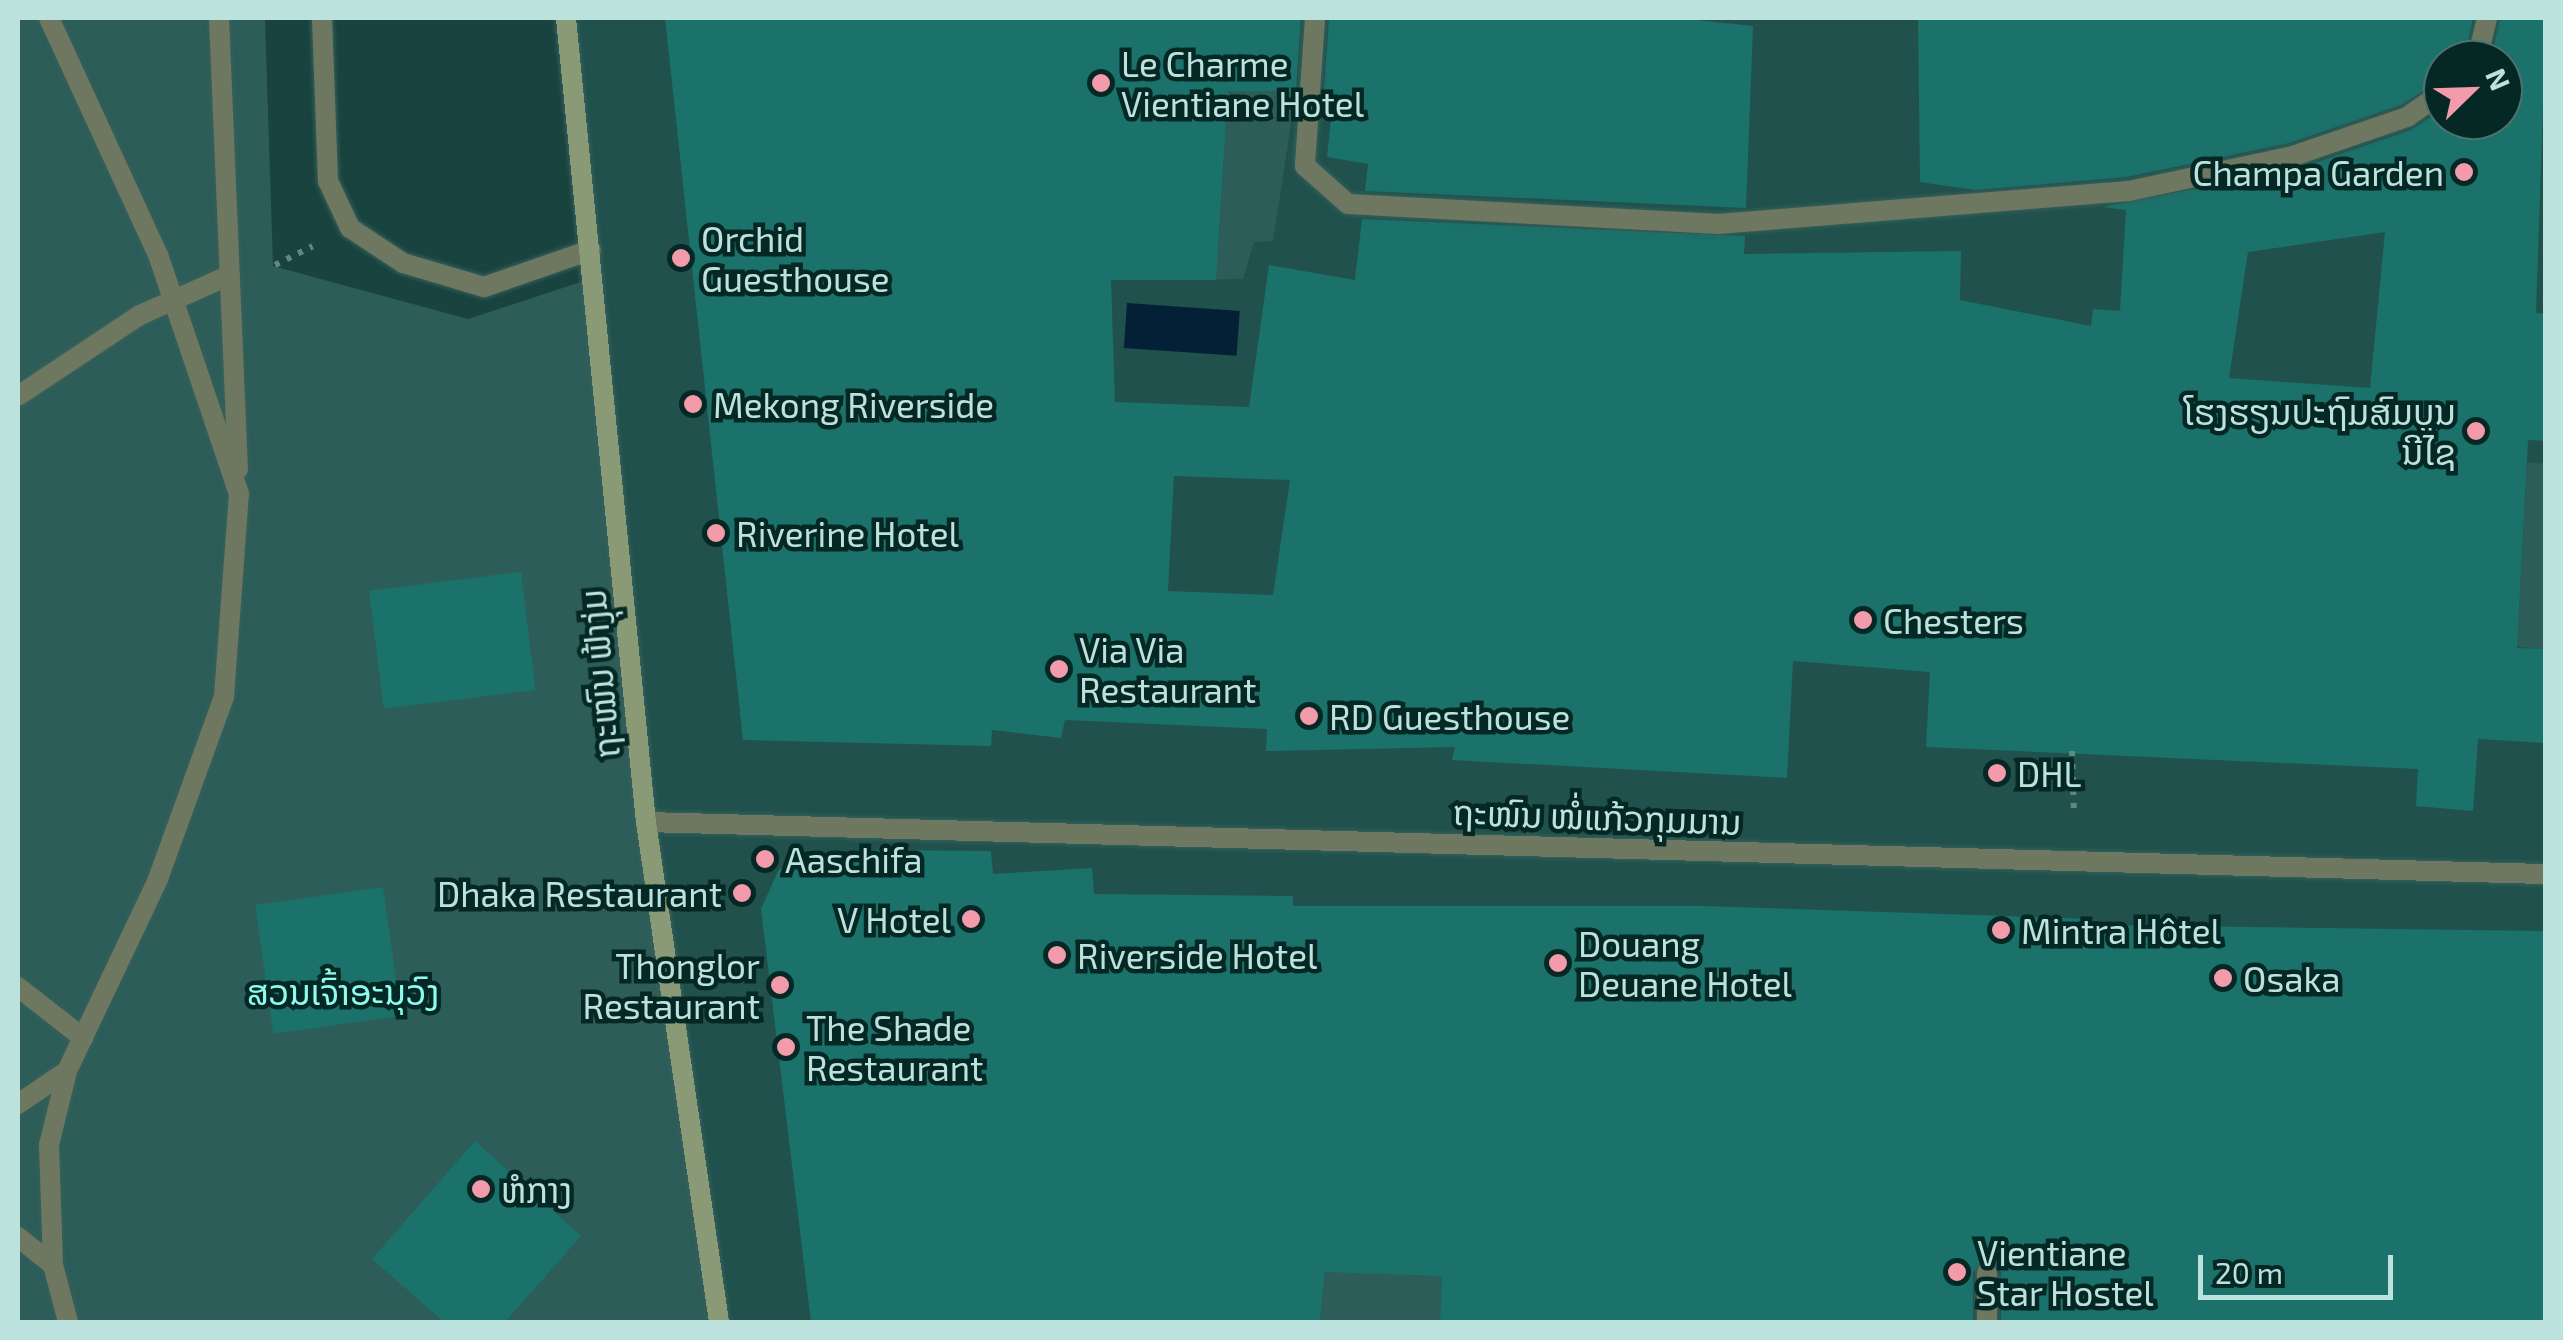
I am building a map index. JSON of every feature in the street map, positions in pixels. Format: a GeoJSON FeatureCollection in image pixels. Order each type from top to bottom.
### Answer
{"type":"FeatureCollection","features":[{"type":"Feature","properties":{"kind":"street"},"geometry":{"type":"LineString","coordinates":[[49,18],[172,296],[239,494]]}},
{"type":"Feature","properties":{"kind":"street"},"geometry":{"type":"LineString","coordinates":[[68,1322],[53,1265],[49,1145],[67,1070],[158,880],[224,696],[239,494],[219,18]]}},
{"type":"Feature","properties":{"kind":"street"},"geometry":{"type":"LineString","coordinates":[[322,18],[328,181],[350,228],[403,263],[484,287],[590,250]]}},
{"type":"Feature","properties":{"kind":"street","name":"ຖະໝົນ ຟ້າງຸ່ມ"},"geometry":{"type":"LineString","coordinates":[[566,18],[646,822],[720,1322]]}},
{"type":"Feature","properties":{"kind":"street"},"geometry":{"type":"LineString","coordinates":[[1315,18],[1305,166],[1348,204],[1718,224],[2129,191],[2293,156],[2407,116],[2423,105]]}},
{"type":"Feature","properties":{"kind":"street"},"geometry":{"type":"LineString","coordinates":[[18,396],[172,296],[230,276]]}},
{"type":"Feature","properties":{"kind":"street","name":"ຖະໜົນ ໜໍ່ແກ້ວກຸມມານ"},"geometry":{"type":"LineString","coordinates":[[646,822],[2546,874]]}},
{"type":"Feature","properties":{"kind":"street"},"geometry":{"type":"LineString","coordinates":[[18,987],[83,1038]]}},
{"type":"Feature","properties":{"kind":"street"},"geometry":{"type":"LineString","coordinates":[[18,1104],[67,1070]]}},
{"type":"Feature","properties":{"kind":"street"},"geometry":{"type":"LineString","coordinates":[[18,1236],[53,1265]]}},
{"type":"Feature","properties":{"kind":"street"},"geometry":{"type":"LineString","coordinates":[[1987,1273],[1987,1322]]}},
{"type":"Feature","properties":{"kind":"path"},"geometry":{"type":"LineString","coordinates":[[230,276],[273,266],[350,228]]}},
{"type":"Feature","properties":{"kind":"path"},"geometry":{"type":"LineString","coordinates":[[2072,752],[2076,862]]}},
{"type":"Feature","properties":{"kind":"shaded area"},"geometry":{"type":"Polygon","coordinates":[[[558,18],[2545,18],[2545,1322],[719,1322],[646,822],[558,18]]]}},
{"type":"Feature","properties":{"kind":"shaded area"},"geometry":{"type":"Polygon","coordinates":[[[1127,303],[1240,311],[1237,356],[1124,348],[1127,303]]]}},
{"type":"Feature","properties":{"kind":"green space","name":"ສວນເຈົ້າອະນຸວົງ"},"geometry":{"type":"Polygon","coordinates":[[[18,18],[265,18],[273,266],[468,319],[587,280],[719,1322],[18,1322],[18,18]]]}},
{"type":"Feature","properties":{"kind":"green space"},"geometry":{"type":"Polygon","coordinates":[[[1228,91],[1296,91],[1273,241],[1254,242],[1243,279],[1187,280],[1218,249],[1228,91]]]}},
{"type":"Feature","properties":{"kind":"green space"},"geometry":{"type":"Polygon","coordinates":[[[2527,462],[2545,464],[2545,649],[2517,647],[2527,462]]]}},
{"type":"Feature","properties":{"kind":"green space"},"geometry":{"type":"Polygon","coordinates":[[[1339,1131],[1442,1276],[1440,1322],[1320,1322],[1339,1131]]]}},
{"type":"Feature","properties":{"kind":"building"},"geometry":{"type":"Polygon","coordinates":[[[665,18],[1301,18],[1296,91],[1228,91],[1216,280],[1111,280],[1115,402],[1249,407],[1269,265],[1355,280],[1362,219],[1745,236],[1744,254],[1961,251],[1960,300],[2091,326],[2093,309],[2120,311],[2126,210],[2103,207],[2297,169],[2411,130],[2423,122],[2423,140],[2523,140],[2523,40],[2495,40],[2500,18],[2546,18],[2536,313],[2546,314],[2546,441],[2528,440],[2517,648],[2546,649],[2546,743],[2478,739],[2473,811],[2416,806],[2418,769],[1926,747],[1930,672],[1793,661],[1787,778],[1452,760],[1455,747],[1266,751],[1267,729],[1065,720],[1061,738],[992,730],[991,746],[743,740],[665,18]],[[2385,232],[2248,252],[2229,378],[2370,388],[2385,232]],[[1174,476],[1168,591],[1273,595],[1290,480],[1174,476]]]}},
{"type":"Feature","properties":{"kind":"building"},"geometry":{"type":"Polygon","coordinates":[[[1329,18],[1678,18],[1753,26],[1746,208],[1365,191],[1368,164],[1327,157],[1334,90],[1324,90],[1329,18]]]}},
{"type":"Feature","properties":{"kind":"building"},"geometry":{"type":"Polygon","coordinates":[[[1918,18],[2473,18],[2468,40],[2423,40],[2423,91],[2401,105],[2289,143],[2127,177],[1975,190],[1920,182],[1918,18]]]}},
{"type":"Feature","properties":{"kind":"building"},"geometry":{"type":"Polygon","coordinates":[[[521,572],[536,690],[384,709],[369,591],[521,572]]]}},
{"type":"Feature","properties":{"kind":"building"},"geometry":{"type":"Polygon","coordinates":[[[871,850],[991,851],[993,874],[1092,868],[1094,894],[1293,896],[1293,906],[1704,906],[2092,919],[2092,925],[2546,931],[2546,1322],[2001,1322],[2001,1272],[1988,1259],[1973,1272],[1973,1322],[1440,1322],[1442,1276],[1325,1272],[1320,1322],[811,1322],[761,909],[779,869],[871,850]]]}},
{"type":"Feature","properties":{"kind":"building"},"geometry":{"type":"Polygon","coordinates":[[[383,887],[401,1016],[273,1034],[255,905],[383,887]]]}},
{"type":"Feature","properties":{"kind":"building","name":"ຫໍກາງ"},"geometry":{"type":"Polygon","coordinates":[[[475,1141],[581,1236],[505,1322],[444,1322],[372,1259],[475,1141]]]}},
{"type":"Feature","properties":{"kind":"place","name":"Le Charme Vientiane Hotel"},"geometry":{"type":"Point","coordinates":[1101,83]}},
{"type":"Feature","properties":{"kind":"place","name":"Champa Garden"},"geometry":{"type":"Point","coordinates":[2464,172]}},
{"type":"Feature","properties":{"kind":"place","name":"Orchid Guesthouse"},"geometry":{"type":"Point","coordinates":[681,258]}},
{"type":"Feature","properties":{"kind":"place","name":"Mekong Riverside"},"geometry":{"type":"Point","coordinates":[693,404]}},
{"type":"Feature","properties":{"kind":"place","name":"ໂຮງຮຽນປະຖົມສົມບູນ ນີໄຊ"},"geometry":{"type":"Point","coordinates":[2476,431]}},
{"type":"Feature","properties":{"kind":"place","name":"Riverine Hotel"},"geometry":{"type":"Point","coordinates":[716,533]}},
{"type":"Feature","properties":{"kind":"place","name":"Chesters"},"geometry":{"type":"Point","coordinates":[1863,620]}},
{"type":"Feature","properties":{"kind":"place","name":"Via Via Restaurant"},"geometry":{"type":"Point","coordinates":[1059,669]}},
{"type":"Feature","properties":{"kind":"place","name":"RD Guesthouse"},"geometry":{"type":"Point","coordinates":[1309,716]}},
{"type":"Feature","properties":{"kind":"place","name":"DHL"},"geometry":{"type":"Point","coordinates":[1997,773]}},
{"type":"Feature","properties":{"kind":"place","name":"Aaschifa"},"geometry":{"type":"Point","coordinates":[765,859]}},
{"type":"Feature","properties":{"kind":"place","name":"Dhaka Restaurant"},"geometry":{"type":"Point","coordinates":[742,893]}},
{"type":"Feature","properties":{"kind":"place","name":"V Hotel"},"geometry":{"type":"Point","coordinates":[971,919]}},
{"type":"Feature","properties":{"kind":"place","name":"Mintra Hôtel"},"geometry":{"type":"Point","coordinates":[2001,930]}},
{"type":"Feature","properties":{"kind":"place","name":"Riverside Hotel"},"geometry":{"type":"Point","coordinates":[1057,955]}},
{"type":"Feature","properties":{"kind":"place","name":"Douang Deuane Hotel"},"geometry":{"type":"Point","coordinates":[1558,963]}},
{"type":"Feature","properties":{"kind":"place","name":"Osaka"},"geometry":{"type":"Point","coordinates":[2223,978]}},
{"type":"Feature","properties":{"kind":"place","name":"Thonglor Restaurant"},"geometry":{"type":"Point","coordinates":[780,985]}},
{"type":"Feature","properties":{"kind":"place","name":"The Shade Restaurant"},"geometry":{"type":"Point","coordinates":[786,1047]}},
{"type":"Feature","properties":{"kind":"place","name":"ຫໍກາງ"},"geometry":{"type":"Point","coordinates":[481,1189]}},
{"type":"Feature","properties":{"kind":"place","name":"Vientiane Star Hostel"},"geometry":{"type":"Point","coordinates":[1957,1272]}}]}
